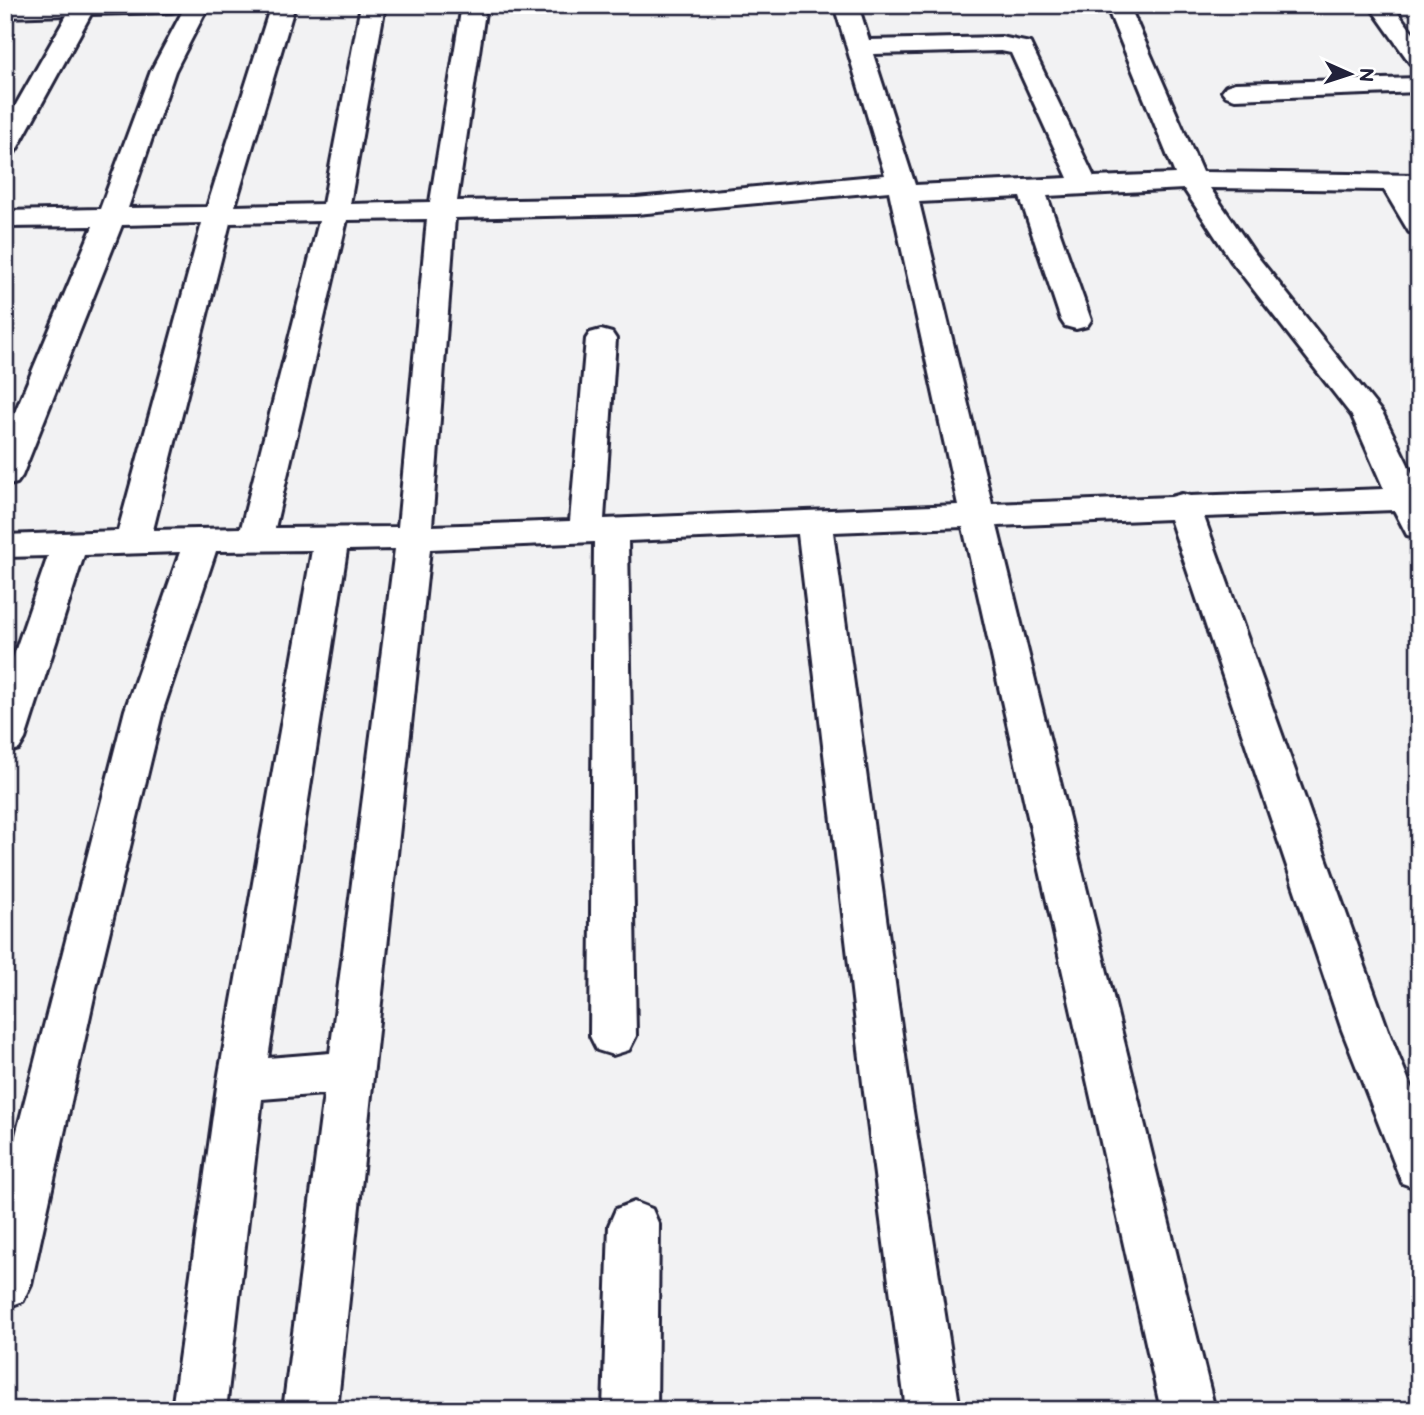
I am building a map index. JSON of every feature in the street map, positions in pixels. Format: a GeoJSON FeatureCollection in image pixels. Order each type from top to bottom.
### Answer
{"type":"FeatureCollection","features":[{"type":"Feature","properties":{"kind":"street"},"geometry":{"type":"LineString","coordinates":[[13,8],[171,5]]}},
{"type":"Feature","properties":{"kind":"street"},"geometry":{"type":"LineString","coordinates":[[5,476],[110,219],[163,71],[198,5]]}},
{"type":"Feature","properties":{"kind":"street"},"geometry":{"type":"LineString","coordinates":[[133,541],[218,215],[284,5]]}},
{"type":"Feature","properties":{"kind":"street"},"geometry":{"type":"LineString","coordinates":[[256,541],[335,212],[373,5]]}},
{"type":"Feature","properties":{"kind":"street"},"geometry":{"type":"LineString","coordinates":[[310,1410],[414,538],[442,212],[474,5]]}},
{"type":"Feature","properties":{"kind":"street"},"geometry":{"type":"LineString","coordinates":[[846,5],[903,188],[1188,1410]]}},
{"type":"Feature","properties":{"kind":"street"},"geometry":{"type":"LineString","coordinates":[[5,546],[133,541],[414,538],[978,517],[1182,505],[1414,508],[1367,414],[1242,256],[1192,181],[1116,5]]}},
{"type":"Feature","properties":{"kind":"street"},"geometry":{"type":"LineString","coordinates":[[1380,5],[1419,58]]}},
{"type":"Feature","properties":{"kind":"street"},"geometry":{"type":"LineString","coordinates":[[5,147],[83,8]]}},
{"type":"Feature","properties":{"kind":"street"},"geometry":{"type":"LineString","coordinates":[[857,47],[1001,44],[1021,48],[1084,185]]}},
{"type":"Feature","properties":{"kind":"street"},"geometry":{"type":"LineString","coordinates":[[1235,91],[1419,85]]}},
{"type":"Feature","properties":{"kind":"street"},"geometry":{"type":"LineString","coordinates":[[5,95],[36,95]]}},
{"type":"Feature","properties":{"kind":"street"},"geometry":{"type":"LineString","coordinates":[[5,219],[442,212],[693,202],[903,188],[1030,187],[1237,179],[1406,182],[1419,226]]}},
{"type":"Feature","properties":{"kind":"street"},"geometry":{"type":"LineString","coordinates":[[1030,187],[1076,320]]}},
{"type":"Feature","properties":{"kind":"street"},"geometry":{"type":"LineString","coordinates":[[601,339],[599,530],[614,1036]]}},
{"type":"Feature","properties":{"kind":"street"},"geometry":{"type":"LineString","coordinates":[[1182,505],[1365,1030],[1419,1167]]}},
{"type":"Feature","properties":{"kind":"street"},"geometry":{"type":"LineString","coordinates":[[814,522],[887,1092],[933,1410]]}},
{"type":"Feature","properties":{"kind":"street"},"geometry":{"type":"LineString","coordinates":[[5,1284],[74,988],[144,710],[202,540]]}},
{"type":"Feature","properties":{"kind":"street"},"geometry":{"type":"LineString","coordinates":[[199,1410],[241,1080],[331,540]]}},
{"type":"Feature","properties":{"kind":"street"},"geometry":{"type":"LineString","coordinates":[[5,739],[69,544]]}},
{"type":"Feature","properties":{"kind":"street"},"geometry":{"type":"LineString","coordinates":[[241,1080],[350,1072]]}},
{"type":"Feature","properties":{"kind":"street"},"geometry":{"type":"LineString","coordinates":[[630,1410],[634,1225]]}}]}
